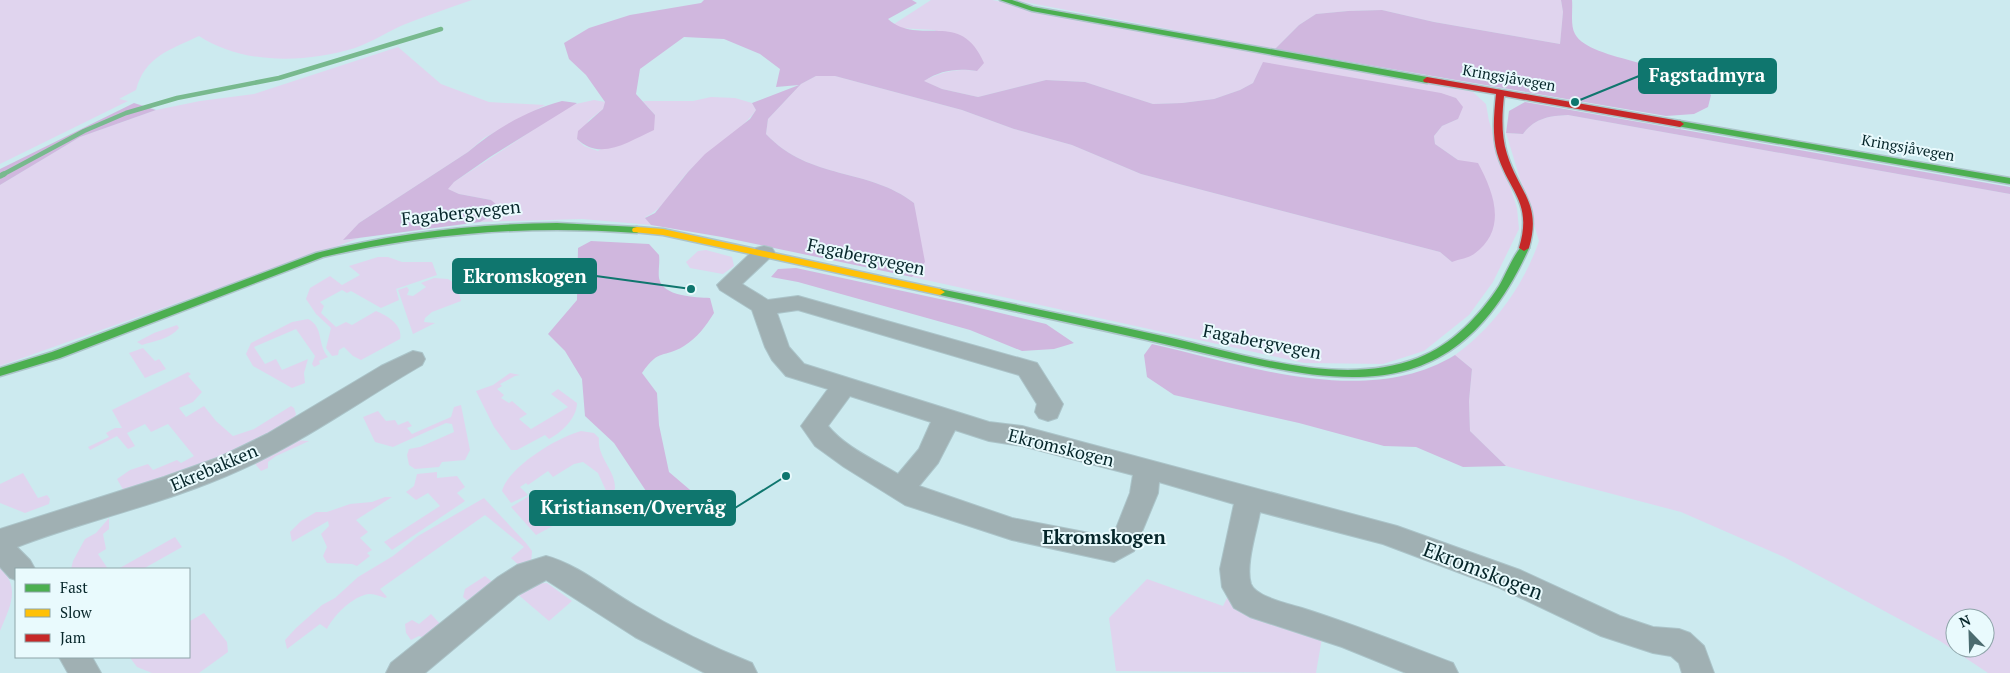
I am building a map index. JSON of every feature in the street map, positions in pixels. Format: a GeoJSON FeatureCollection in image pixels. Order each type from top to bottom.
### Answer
{"type":"FeatureCollection","features":[{"type":"Feature","properties":{"kind":"street","name":"Kringsjåvegen"},"geometry":{"type":"LineString","coordinates":[[1004,0],[1032,9],[1156,33],[2010,181]]}},
{"type":"Feature","properties":{"kind":"street","name":"Fagabergvegen"},"geometry":{"type":"LineString","coordinates":[[0,372],[56,355],[320,255],[363,243],[443,229],[533,224],[618,226],[663,232],[1295,368],[1339,374],[1385,371],[1433,357],[1448,349],[1470,330],[1491,306],[1522,253],[1530,227],[1528,210],[1522,190],[1503,157],[1497,122],[1500,92]]}},
{"type":"Feature","properties":{"kind":"street"},"geometry":{"type":"LineString","coordinates":[[762,308],[728,285],[736,275],[753,264],[764,253]]}},
{"type":"Feature","properties":{"kind":"street","name":"Ekromskogen"},"geometry":{"type":"LineString","coordinates":[[1048,412],[1050,404],[1028,370],[1006,361],[798,303],[762,308],[773,343],[784,360],[796,370],[945,418],[1148,469],[1387,534],[1510,579],[1569,605],[1612,627],[1653,640],[1679,643],[1693,656],[1698,673]]}},
{"type":"Feature","properties":{"kind":"street","name":"Ekrebakken"},"geometry":{"type":"LineString","coordinates":[[0,541],[74,514],[166,488],[230,464],[287,436],[374,380],[413,359]]}},
{"type":"Feature","properties":{"kind":"street"},"geometry":{"type":"LineString","coordinates":[[844,386],[814,426],[824,439],[853,460],[915,497],[980,520],[1114,550],[1124,543],[1144,493],[1148,469]]}},
{"type":"Feature","properties":{"kind":"street"},"geometry":{"type":"LineString","coordinates":[[901,488],[931,452],[942,431],[945,418]]}},
{"type":"Feature","properties":{"kind":"street"},"geometry":{"type":"LineString","coordinates":[[1249,497],[1235,569],[1237,587],[1246,599],[1261,608],[1348,636],[1442,673]]}},
{"type":"Feature","properties":{"kind":"street"},"geometry":{"type":"LineString","coordinates":[[0,548],[19,568]]}},
{"type":"Feature","properties":{"kind":"street"},"geometry":{"type":"LineString","coordinates":[[402,673],[508,586],[527,574],[546,568],[557,571],[623,616],[711,662],[741,673]]}},
{"type":"Feature","properties":{"kind":"street"},"geometry":{"type":"LineString","coordinates":[[76,658],[85,673]]}},
{"type":"Feature","properties":{"kind":"shaded area"},"geometry":{"type":"Polygon","coordinates":[[[0,0],[472,0],[403,25],[355,48],[316,57],[275,59],[255,56],[235,52],[199,36],[169,50],[152,62],[140,78],[136,90],[119,99],[128,101],[0,164],[0,0]]]}},
{"type":"Feature","properties":{"kind":"shaded area"},"geometry":{"type":"Polygon","coordinates":[[[704,0],[912,0],[917,3],[888,19],[900,27],[913,30],[952,32],[964,37],[975,46],[984,63],[977,71],[949,71],[937,74],[924,81],[942,89],[978,97],[1046,80],[1085,82],[1153,104],[1182,103],[1214,99],[1240,90],[1253,83],[1263,62],[1441,93],[1456,98],[1463,107],[1458,119],[1442,126],[1434,136],[1435,144],[1458,160],[1478,163],[1493,198],[1495,210],[1491,233],[1485,244],[1474,254],[1452,262],[1440,252],[1141,174],[1072,145],[1014,129],[962,110],[835,76],[816,76],[801,84],[768,119],[766,134],[783,149],[801,160],[878,184],[914,203],[925,262],[912,277],[722,237],[651,225],[645,218],[655,213],[705,154],[750,119],[756,110],[752,103],[799,85],[776,87],[780,69],[760,54],[724,39],[684,37],[640,69],[636,94],[655,115],[654,130],[625,144],[605,149],[596,149],[586,146],[577,139],[578,131],[603,109],[605,102],[586,75],[569,59],[564,43],[589,28],[630,15],[701,3],[704,0]]]}},
{"type":"Feature","properties":{"kind":"shaded area"},"geometry":{"type":"Polygon","coordinates":[[[931,0],[992,0],[1473,92],[1486,104],[1489,121],[1517,208],[1519,229],[1493,282],[1469,315],[1424,351],[1383,364],[1304,363],[912,277],[917,226],[914,203],[878,184],[801,160],[783,149],[766,134],[768,119],[801,84],[816,76],[835,76],[962,110],[1014,129],[1072,145],[1141,174],[1440,252],[1452,262],[1458,160],[1435,144],[1434,136],[1442,126],[1458,119],[1456,98],[1263,63],[1253,83],[1240,90],[1214,99],[1182,103],[1153,104],[1085,82],[1046,80],[978,97],[942,89],[923,81],[949,72],[962,70],[977,71],[935,30],[898,28],[894,24],[931,0]]]}},
{"type":"Feature","properties":{"kind":"shaded area"},"geometry":{"type":"Polygon","coordinates":[[[1014,0],[1561,0],[1563,12],[1560,44],[1434,22],[1382,10],[1316,14],[1299,25],[1275,49],[1014,0]]]}},
{"type":"Feature","properties":{"kind":"shaded area"},"geometry":{"type":"Polygon","coordinates":[[[1561,0],[1572,0],[1573,30],[1584,43],[1599,51],[1680,75],[1698,84],[1711,95],[1708,107],[1694,114],[1666,116],[1275,49],[1299,25],[1316,14],[1382,10],[1434,22],[1560,44],[1563,12],[1561,0]]]}},
{"type":"Feature","properties":{"kind":"shaded area"},"geometry":{"type":"Polygon","coordinates":[[[398,47],[441,84],[489,102],[545,105],[484,138],[468,152],[359,223],[344,240],[360,238],[0,366],[0,185],[80,137],[156,110],[200,101],[254,94],[398,47]]]}},
{"type":"Feature","properties":{"kind":"shaded area"},"geometry":{"type":"Polygon","coordinates":[[[711,97],[735,98],[752,103],[756,110],[742,126],[695,165],[668,198],[651,214],[645,217],[651,225],[582,219],[480,222],[502,211],[491,200],[459,194],[447,189],[454,182],[571,105],[594,100],[605,102],[603,109],[589,120],[577,139],[584,146],[598,151],[655,115],[643,101],[693,101],[711,97]]]}},
{"type":"Feature","properties":{"kind":"shaded area"},"geometry":{"type":"Polygon","coordinates":[[[562,101],[577,103],[490,157],[454,182],[448,189],[459,194],[491,200],[503,210],[480,222],[343,240],[359,223],[468,152],[501,128],[524,115],[562,101]]]}},
{"type":"Feature","properties":{"kind":"shaded area"},"geometry":{"type":"Polygon","coordinates":[[[1525,102],[2010,187],[2010,194],[1568,115],[1555,116],[1538,121],[1532,124],[1523,134],[1506,133],[1509,111],[1525,102]]]}},
{"type":"Feature","properties":{"kind":"shaded area"},"geometry":{"type":"Polygon","coordinates":[[[134,103],[156,110],[80,137],[0,185],[0,169],[134,103]]]}},
{"type":"Feature","properties":{"kind":"shaded area"},"geometry":{"type":"Polygon","coordinates":[[[1568,115],[2010,194],[2010,673],[1988,673],[1966,658],[1995,658],[1995,608],[1945,608],[1945,644],[1784,557],[1681,512],[1506,466],[1470,431],[1469,401],[1472,369],[1455,355],[1482,332],[1506,304],[1525,274],[1539,241],[1506,133],[1523,134],[1532,124],[1549,117],[1568,115]]]}},
{"type":"Feature","properties":{"kind":"shaded area"},"geometry":{"type":"Polygon","coordinates":[[[591,241],[649,244],[659,255],[659,278],[661,284],[666,289],[680,295],[710,298],[714,313],[701,331],[684,346],[658,356],[642,373],[657,393],[659,425],[669,472],[696,495],[700,517],[664,518],[614,443],[585,416],[582,379],[565,351],[548,334],[577,300],[578,248],[591,241]]]}},
{"type":"Feature","properties":{"kind":"shaded area"},"geometry":{"type":"Polygon","coordinates":[[[706,250],[732,257],[734,266],[723,274],[690,268],[686,262],[698,251],[706,250]]]}},
{"type":"Feature","properties":{"kind":"shaded area"},"geometry":{"type":"Polygon","coordinates":[[[378,257],[388,257],[402,262],[432,262],[437,275],[396,289],[399,300],[381,308],[351,291],[347,293],[342,290],[320,302],[324,306],[321,313],[336,327],[346,322],[352,325],[376,311],[394,322],[399,329],[400,339],[361,360],[353,356],[344,347],[339,350],[338,355],[332,356],[326,348],[331,328],[316,314],[306,299],[310,288],[330,276],[342,285],[360,275],[349,266],[378,257]]]}},
{"type":"Feature","properties":{"kind":"shaded area"},"geometry":{"type":"Polygon","coordinates":[[[796,268],[1046,324],[1074,343],[1054,349],[1022,351],[970,330],[798,282],[771,277],[778,269],[796,268]]]}},
{"type":"Feature","properties":{"kind":"shaded area"},"geometry":{"type":"Polygon","coordinates":[[[434,278],[448,279],[457,285],[461,301],[432,312],[425,318],[424,322],[435,323],[413,334],[398,290],[407,287],[409,290],[407,295],[413,296],[426,287],[421,283],[434,278]]]}},
{"type":"Feature","properties":{"kind":"shaded area"},"geometry":{"type":"Polygon","coordinates":[[[308,319],[316,326],[322,347],[328,357],[319,361],[320,364],[314,367],[312,364],[315,356],[296,329],[254,347],[265,364],[276,359],[282,370],[308,359],[304,373],[305,383],[292,388],[253,366],[246,354],[251,343],[292,322],[308,319]]]}},
{"type":"Feature","properties":{"kind":"shaded area"},"geometry":{"type":"Polygon","coordinates":[[[177,325],[179,328],[167,337],[142,345],[137,342],[154,333],[177,325]]]}},
{"type":"Feature","properties":{"kind":"shaded area"},"geometry":{"type":"Polygon","coordinates":[[[1152,344],[1266,371],[1305,378],[1345,381],[1384,379],[1421,371],[1455,355],[1472,369],[1469,401],[1470,431],[1506,466],[1463,467],[1416,447],[1384,446],[1299,423],[1174,395],[1147,377],[1144,355],[1152,344]]]}},
{"type":"Feature","properties":{"kind":"shaded area"},"geometry":{"type":"Polygon","coordinates":[[[143,348],[155,361],[159,359],[166,369],[145,378],[129,353],[143,348]]]}},
{"type":"Feature","properties":{"kind":"shaded area"},"geometry":{"type":"Polygon","coordinates":[[[188,372],[191,374],[188,376],[202,392],[193,402],[179,408],[186,417],[204,406],[216,421],[233,436],[254,429],[291,406],[296,414],[293,422],[211,465],[125,493],[117,479],[130,470],[148,464],[153,470],[177,460],[181,463],[194,456],[168,424],[151,432],[145,424],[127,433],[135,446],[128,449],[117,436],[90,450],[88,447],[109,437],[106,433],[115,428],[122,428],[112,410],[188,372]]]}},
{"type":"Feature","properties":{"kind":"shaded area"},"geometry":{"type":"Polygon","coordinates":[[[510,373],[520,375],[500,384],[502,386],[497,389],[504,395],[501,398],[509,403],[512,401],[527,414],[519,419],[531,429],[568,407],[551,394],[558,389],[577,403],[574,414],[568,424],[558,433],[549,439],[545,435],[517,450],[511,450],[494,427],[476,391],[493,385],[510,373]]]}},
{"type":"Feature","properties":{"kind":"shaded area"},"geometry":{"type":"Polygon","coordinates":[[[461,405],[470,450],[465,460],[442,462],[439,467],[415,469],[409,465],[407,455],[409,449],[420,447],[454,432],[452,424],[446,423],[393,447],[375,442],[363,417],[378,411],[386,421],[395,420],[398,425],[408,421],[412,426],[407,428],[412,434],[451,417],[454,407],[461,405]]]}},
{"type":"Feature","properties":{"kind":"shaded area"},"geometry":{"type":"Polygon","coordinates":[[[581,431],[594,433],[599,438],[601,452],[613,476],[615,489],[608,495],[598,473],[583,462],[574,464],[553,477],[548,471],[528,485],[526,483],[520,487],[528,495],[511,503],[502,491],[514,472],[547,446],[581,431]]]}},
{"type":"Feature","properties":{"kind":"shaded area"},"geometry":{"type":"Polygon","coordinates":[[[293,440],[309,441],[276,456],[268,462],[268,468],[261,471],[252,460],[293,440]]]}},
{"type":"Feature","properties":{"kind":"shaded area"},"geometry":{"type":"Polygon","coordinates":[[[437,472],[437,478],[457,476],[465,487],[457,493],[465,501],[392,550],[384,542],[440,506],[428,493],[416,500],[406,492],[414,486],[417,474],[437,472]]]}},
{"type":"Feature","properties":{"kind":"shaded area"},"geometry":{"type":"Polygon","coordinates":[[[23,473],[38,498],[47,495],[50,499],[49,504],[25,513],[0,503],[0,484],[23,473]]]}},
{"type":"Feature","properties":{"kind":"shaded area"},"geometry":{"type":"Polygon","coordinates":[[[534,493],[547,506],[538,512],[543,516],[551,511],[558,518],[564,517],[562,521],[536,535],[511,507],[534,493]]]}},
{"type":"Feature","properties":{"kind":"shaded area"},"geometry":{"type":"Polygon","coordinates":[[[385,497],[392,497],[356,520],[368,532],[360,538],[372,550],[367,553],[370,556],[357,566],[327,563],[323,556],[327,547],[321,534],[329,526],[328,521],[292,542],[290,532],[301,521],[316,512],[327,512],[350,504],[372,502],[385,497]]]}},
{"type":"Feature","properties":{"kind":"shaded area"},"geometry":{"type":"Polygon","coordinates":[[[484,498],[532,551],[531,562],[522,568],[511,558],[524,547],[485,515],[380,589],[387,597],[369,594],[357,598],[339,612],[327,629],[320,624],[287,649],[285,640],[296,628],[322,605],[335,598],[358,577],[393,556],[418,536],[484,498]]]}},
{"type":"Feature","properties":{"kind":"shaded area"},"geometry":{"type":"Polygon","coordinates":[[[109,518],[109,529],[103,534],[106,549],[98,554],[107,568],[71,568],[85,539],[96,533],[109,518]]]}},
{"type":"Feature","properties":{"kind":"shaded area"},"geometry":{"type":"Polygon","coordinates":[[[175,537],[182,547],[145,568],[120,568],[175,537]]]}},
{"type":"Feature","properties":{"kind":"shaded area"},"geometry":{"type":"Polygon","coordinates":[[[0,567],[10,582],[12,598],[0,631],[0,567]]]}},
{"type":"Feature","properties":{"kind":"shaded area"},"geometry":{"type":"Polygon","coordinates":[[[485,576],[495,584],[473,605],[463,597],[465,589],[485,576]]]}},
{"type":"Feature","properties":{"kind":"shaded area"},"geometry":{"type":"Polygon","coordinates":[[[1147,579],[1223,606],[1230,592],[1323,632],[1316,673],[1116,671],[1109,618],[1147,579]]]}},
{"type":"Feature","properties":{"kind":"shaded area"},"geometry":{"type":"Polygon","coordinates":[[[547,583],[572,601],[549,621],[515,592],[528,584],[547,583]]]}},
{"type":"Feature","properties":{"kind":"shaded area"},"geometry":{"type":"Polygon","coordinates":[[[204,613],[227,642],[228,652],[199,673],[152,673],[137,667],[131,659],[190,658],[190,621],[204,613]]]}},
{"type":"Feature","properties":{"kind":"shaded area"},"geometry":{"type":"Polygon","coordinates":[[[431,614],[443,627],[427,639],[419,636],[411,640],[406,633],[405,624],[412,620],[419,624],[431,614]]]}},
{"type":"Feature","properties":{"kind":"waterway"},"geometry":{"type":"LineString","coordinates":[[2,175],[84,131],[126,113],[177,98],[279,78],[441,29]]}},
{"type":"Feature","properties":{"kind":"traffic: fast"},"geometry":{"type":"LineString","coordinates":[[1004,0],[1032,9],[1427,80]]}},
{"type":"Feature","properties":{"kind":"traffic: fast"},"geometry":{"type":"LineString","coordinates":[[1680,124],[2010,181]]}},
{"type":"Feature","properties":{"kind":"traffic: fast"},"geometry":{"type":"LineString","coordinates":[[0,372],[56,355],[320,255],[359,246],[438,233],[478,229],[557,226],[637,230]]}},
{"type":"Feature","properties":{"kind":"traffic: fast"},"geometry":{"type":"LineString","coordinates":[[940,292],[1289,368],[1349,374],[1378,373],[1405,367],[1425,359],[1444,349],[1461,336],[1492,304],[1515,267],[1524,248]]}},
{"type":"Feature","properties":{"kind":"traffic: slow"},"geometry":{"type":"LineString","coordinates":[[637,230],[663,232],[940,292]]}},
{"type":"Feature","properties":{"kind":"traffic: jam"},"geometry":{"type":"LineString","coordinates":[[1427,80],[1680,124]]}},
{"type":"Feature","properties":{"kind":"traffic: jam"},"geometry":{"type":"LineString","coordinates":[[1500,92],[1498,123],[1500,146],[1507,167],[1524,199],[1529,221],[1524,248]]}},
{"type":"Feature","properties":{"kind":"place","name":"Fagstadmyra"},"geometry":{"type":"Point","coordinates":[1575,102]}},
{"type":"Feature","properties":{"kind":"place","name":"Ekromskogen"},"geometry":{"type":"Point","coordinates":[691,289]}},
{"type":"Feature","properties":{"kind":"place","name":"Kristiansen/Overvåg"},"geometry":{"type":"Point","coordinates":[786,476]}},
{"type":"Feature","properties":{"kind":"district","name":"Ekromskogen"},"geometry":{"type":"Point","coordinates":[1104,537]}}]}
